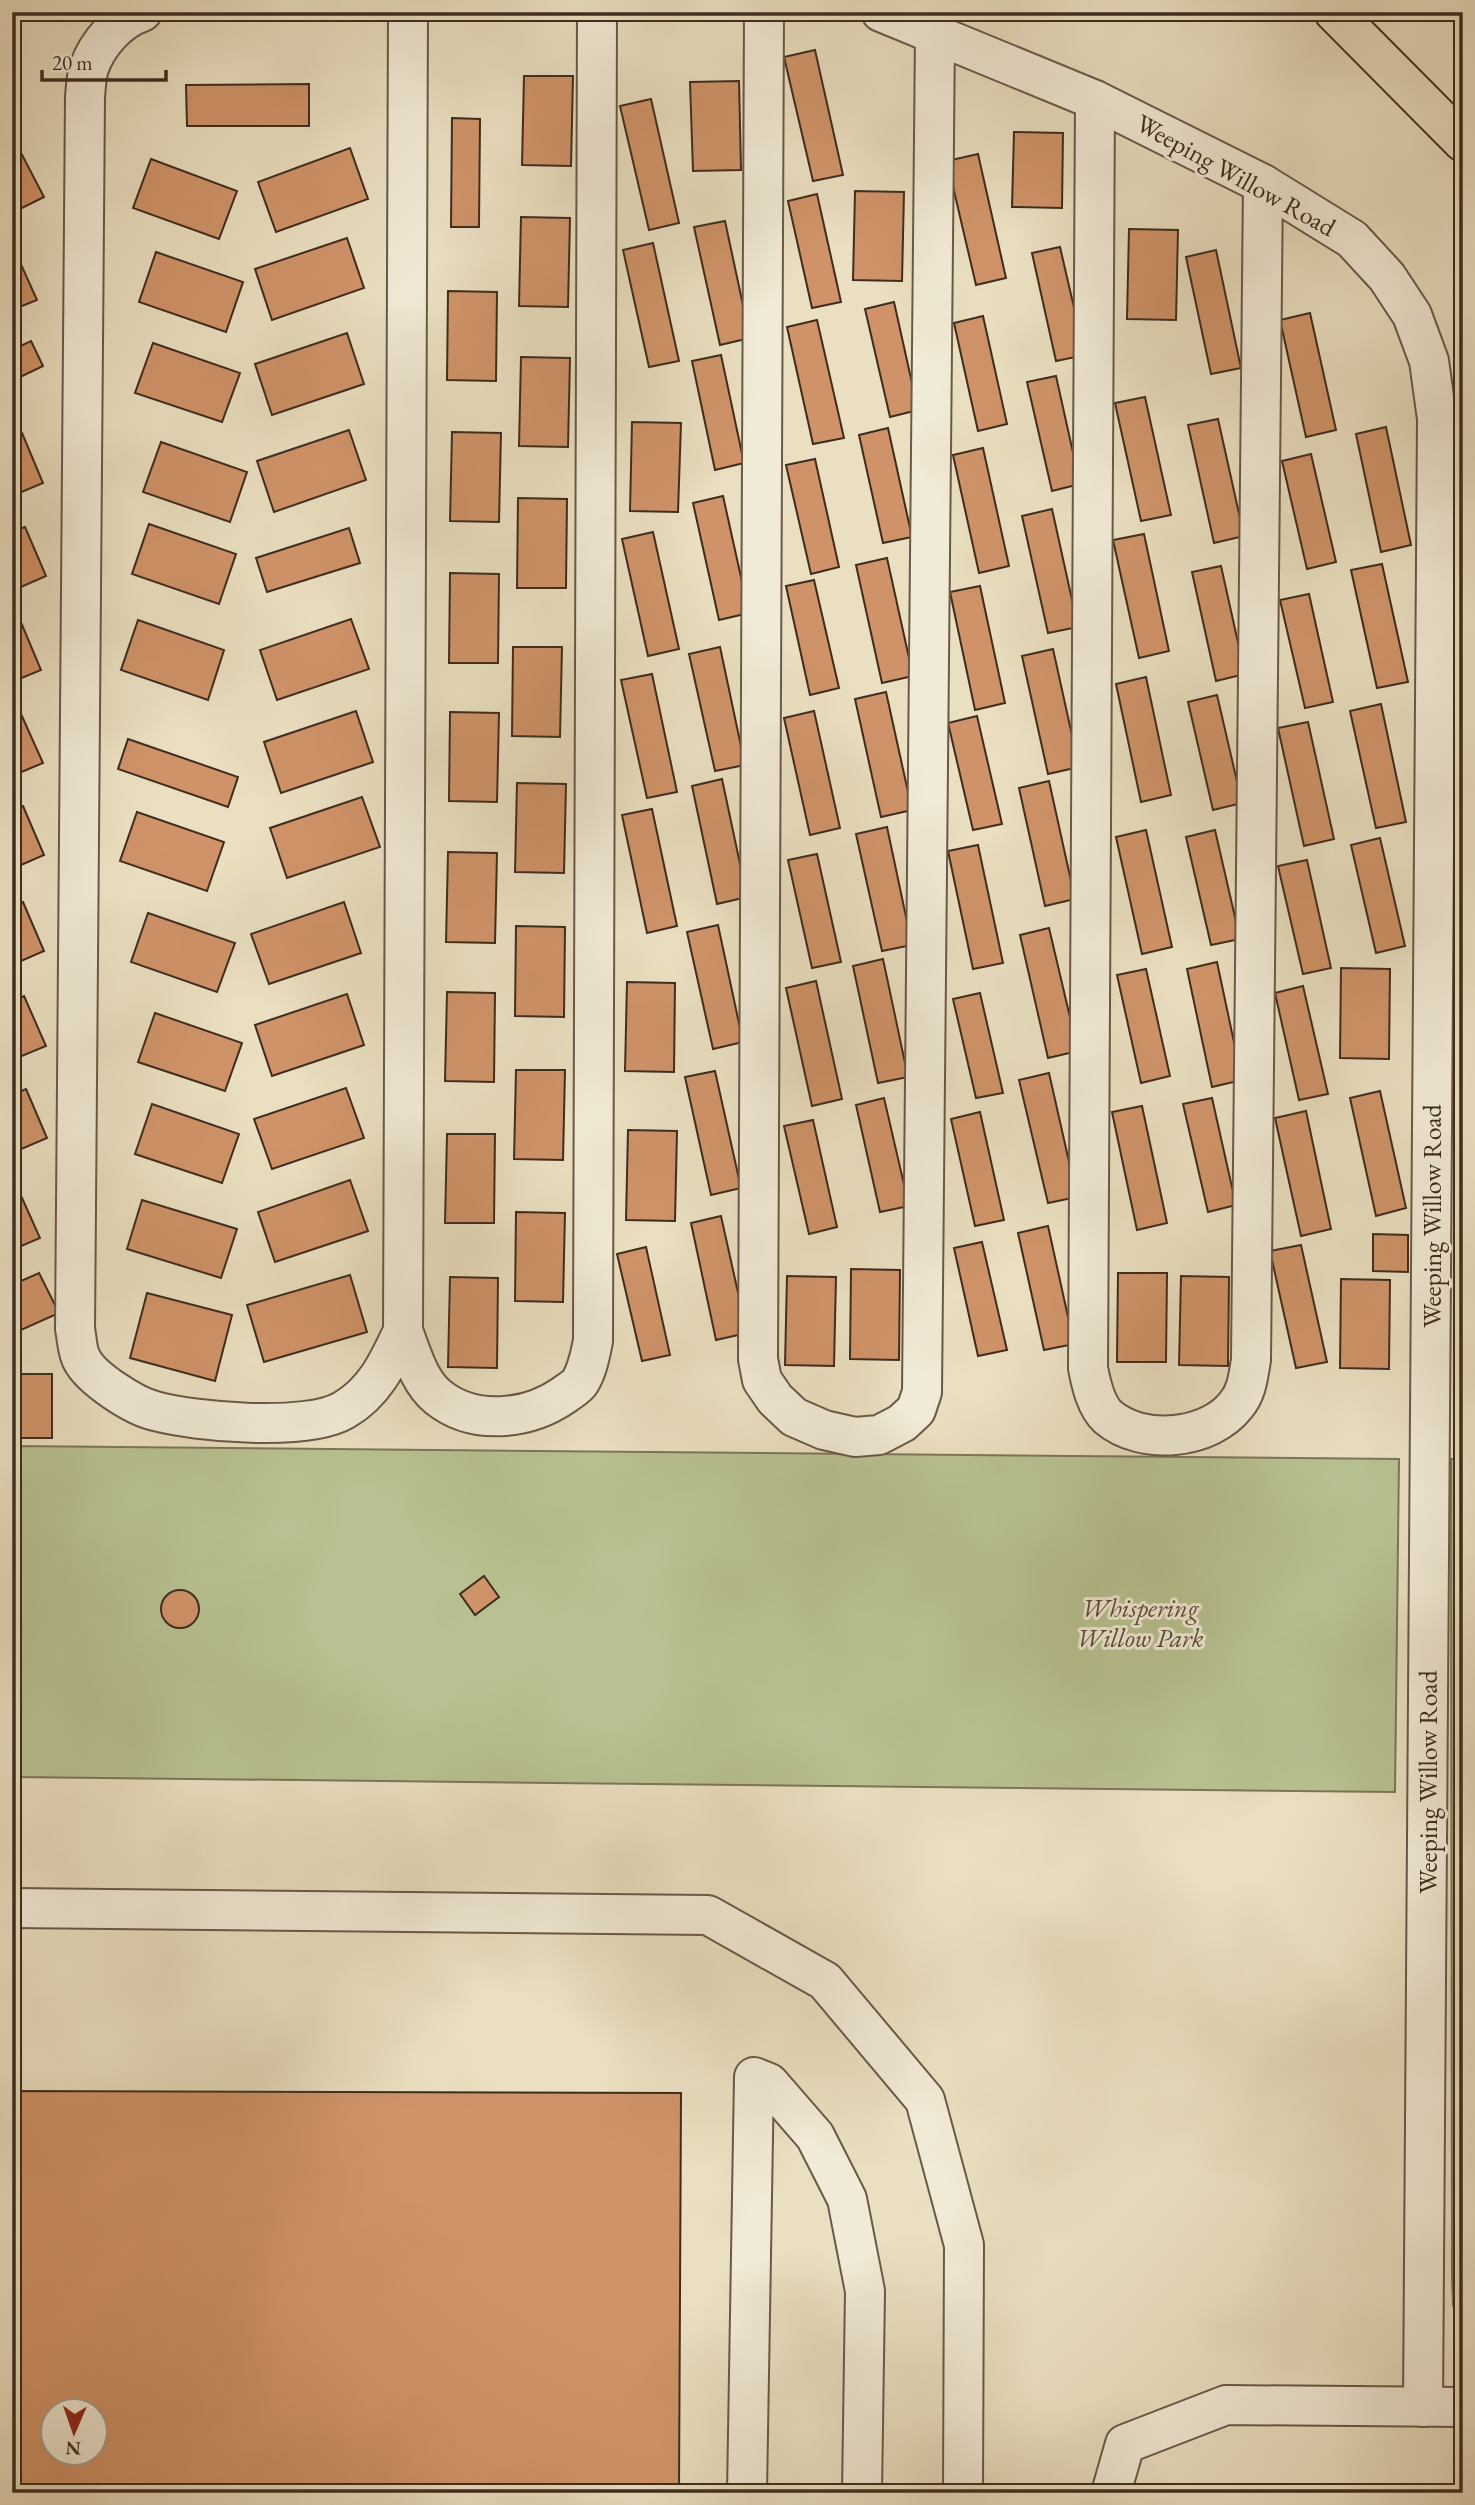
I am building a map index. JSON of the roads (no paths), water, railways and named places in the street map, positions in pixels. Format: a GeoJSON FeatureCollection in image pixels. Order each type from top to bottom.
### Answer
{"type":"FeatureCollection","features":[{"type":"Feature","properties":{"kind":"highway"},"geometry":{"type":"LineString","coordinates":[[1334,12],[1463,142]]}},
{"type":"Feature","properties":{"kind":"street"},"geometry":{"type":"LineString","coordinates":[[142,12],[134,15],[104,39],[89,68],[85,97],[75,1329],[82,1360],[103,1382],[126,1399],[152,1411],[189,1418],[277,1423],[341,1412],[365,1396],[384,1369],[403,1331]]}},
{"type":"Feature","properties":{"kind":"street"},"geometry":{"type":"LineString","coordinates":[[408,12],[403,1331],[418,1371],[437,1396],[462,1412],[494,1417],[523,1414],[555,1401],[579,1384],[589,1364],[593,1341],[597,12]]}},
{"type":"Feature","properties":{"kind":"street"},"geometry":{"type":"LineString","coordinates":[[764,12],[758,1359],[762,1380],[775,1399],[794,1417],[824,1430],[855,1437],[879,1435],[902,1423],[916,1410],[922,1392],[935,34]]}},
{"type":"Feature","properties":{"kind":"street","name":"Weeping Willow Road"},"geometry":{"type":"LineString","coordinates":[[881,12],[1095,100],[1263,184],[1352,239],[1387,277],[1412,316],[1450,422],[1423,2407]]}},
{"type":"Feature","properties":{"kind":"street"},"geometry":{"type":"LineString","coordinates":[[1095,100],[1088,1368],[1094,1392],[1107,1416],[1130,1429],[1147,1434],[1197,1431],[1224,1417],[1247,1388],[1251,1360],[1263,184]]}},
{"type":"Feature","properties":{"kind":"street"},"geometry":{"type":"LineString","coordinates":[[12,1908],[708,1915],[825,1982],[925,2100],[964,2245],[963,2493]]}},
{"type":"Feature","properties":{"kind":"street"},"geometry":{"type":"LineString","coordinates":[[747,2493],[754,2077],[769,2083],[815,2136],[846,2199],[865,2291],[862,2493]]}},
{"type":"Feature","properties":{"kind":"street"},"geometry":{"type":"LineString","coordinates":[[1111,2493],[1125,2444],[1226,2404],[1463,2407]]}},
{"type":"Feature","properties":{"kind":"park label","name":"Whispering Willow Park"},"geometry":{"type":"Point","coordinates":[1140,1623]}}]}
